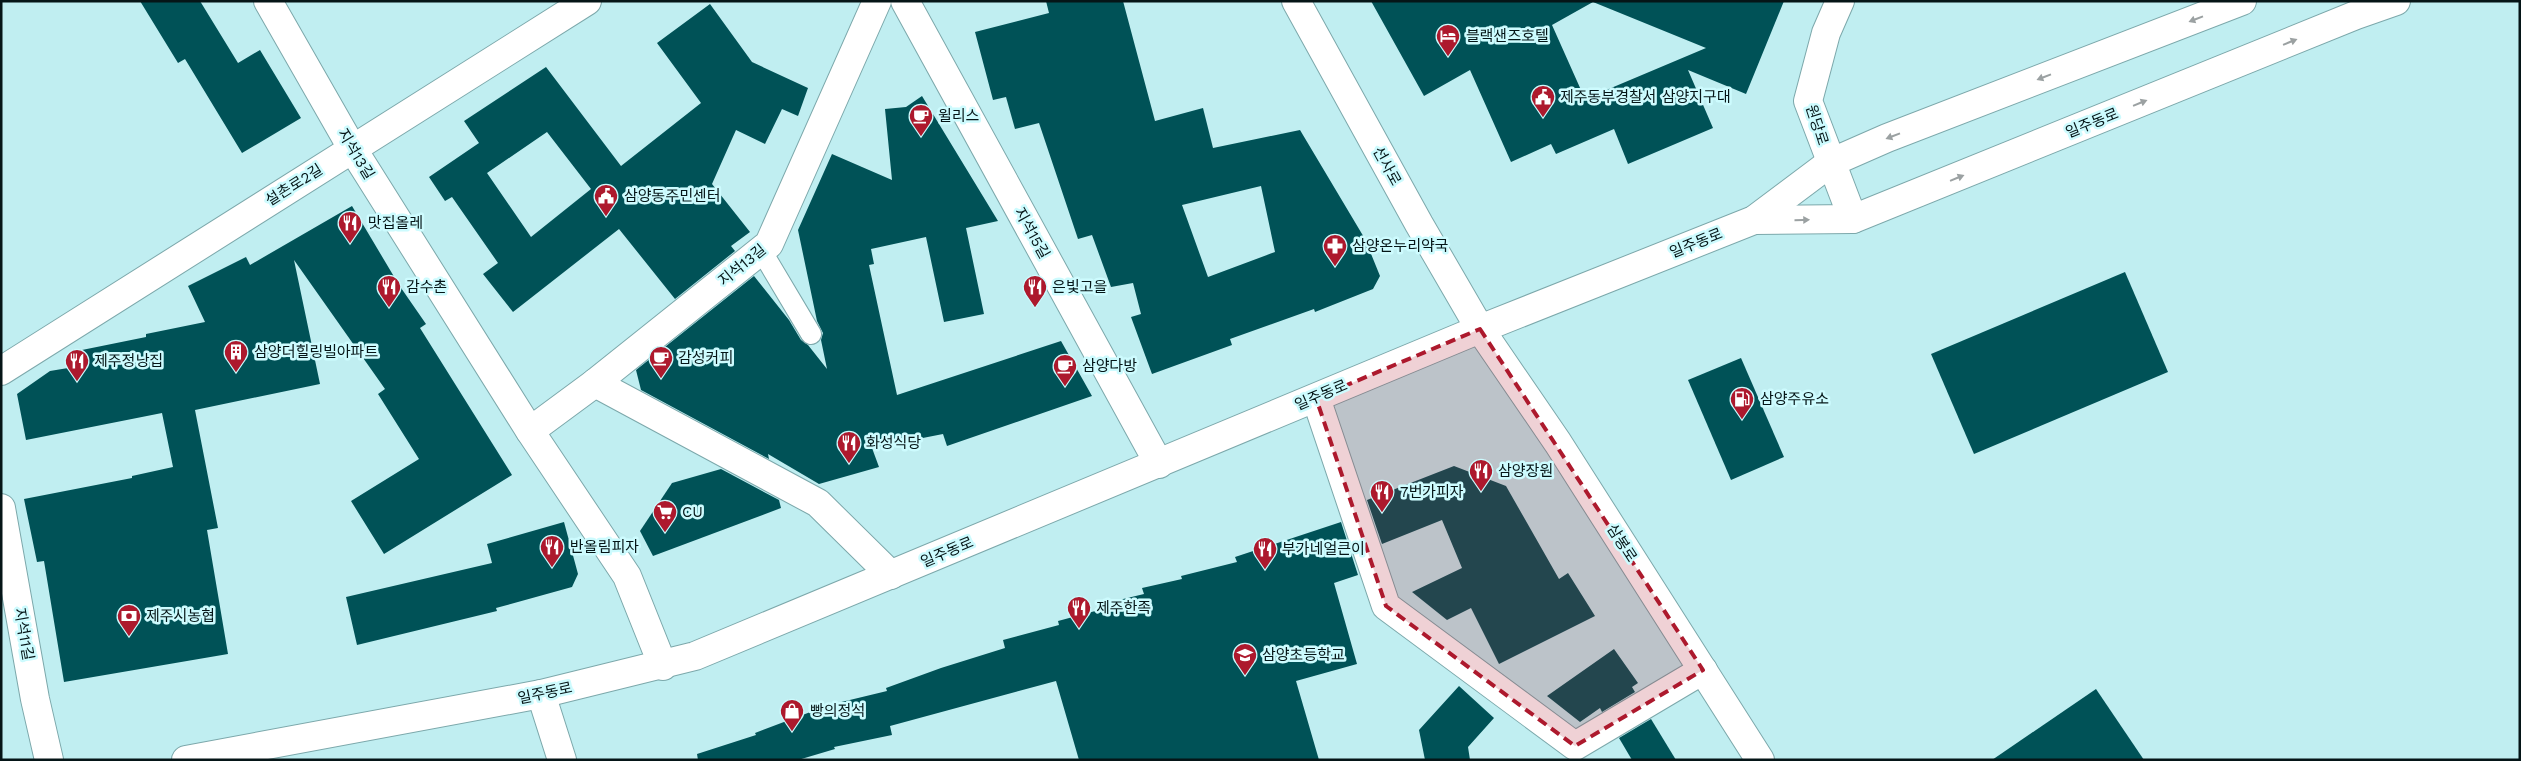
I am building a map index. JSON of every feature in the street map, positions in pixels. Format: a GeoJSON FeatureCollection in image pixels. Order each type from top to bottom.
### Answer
{"type":"FeatureCollection","features":[{"type":"Feature","properties":{"kind":"street","name":"지석13길"},"geometry":{"type":"LineString","coordinates":[[268,1],[352,148],[530,431],[627,576],[663,666]]}},
{"type":"Feature","properties":{"kind":"street","name":"설촌로2길"},"geometry":{"type":"LineString","coordinates":[[1,371],[587,1]]}},
{"type":"Feature","properties":{"kind":"street","name":"지석13길"},"geometry":{"type":"LineString","coordinates":[[530,431],[595,383],[769,244],[877,1]]}},
{"type":"Feature","properties":{"kind":"street","name":"지석15길"},"geometry":{"type":"LineString","coordinates":[[905,1],[1159,464]]}},
{"type":"Feature","properties":{"kind":"street","name":"선사로"},"geometry":{"type":"LineString","coordinates":[[1296,1],[1419,224],[1480,329]]}},
{"type":"Feature","properties":{"kind":"street","name":"원당로"},"geometry":{"type":"LineString","coordinates":[[1840,1],[1826,33],[1808,100],[1830,163],[1853,219]]}},
{"type":"Feature","properties":{"kind":"street","name":"일주동로"},"geometry":{"type":"LineString","coordinates":[[186,760],[541,694],[663,666],[695,656],[1480,329],[1754,220],[1830,163],[1887,138],[2242,1]]}},
{"type":"Feature","properties":{"kind":"street","name":"일주동로"},"geometry":{"type":"LineString","coordinates":[[1754,220],[1853,219],[2356,15],[2396,1]]}},
{"type":"Feature","properties":{"kind":"street","name":"삼봉로"},"geometry":{"type":"LineString","coordinates":[[1480,329],[1558,443],[1760,760]]}},
{"type":"Feature","properties":{"kind":"street"},"geometry":{"type":"LineString","coordinates":[[595,383],[818,504],[890,575]]}},
{"type":"Feature","properties":{"kind":"street"},"geometry":{"type":"LineString","coordinates":[[1316,398],[1386,606],[1575,746],[1703,670]]}},
{"type":"Feature","properties":{"kind":"street","name":"지석11길"},"geometry":{"type":"LineString","coordinates":[[1,508],[35,699],[49,760]]}},
{"type":"Feature","properties":{"kind":"street"},"geometry":{"type":"LineString","coordinates":[[541,694],[562,760]]}},
{"type":"Feature","properties":{"kind":"lane"},"geometry":{"type":"LineString","coordinates":[[761,250],[811,334]]}},
{"type":"Feature","properties":{"kind":"highlighted area"},"geometry":{"type":"Polygon","coordinates":[[[1480,329],[1703,670],[1575,746],[1386,606],[1316,398],[1480,329]]]}},
{"type":"Feature","properties":{"kind":"building"},"geometry":{"type":"Polygon","coordinates":[[[140,1],[200,1],[238,63],[260,50],[301,118],[242,153],[185,59],[178,63],[140,1]]]}},
{"type":"Feature","properties":{"kind":"building"},"geometry":{"type":"Polygon","coordinates":[[[1046,1],[1123,1],[1155,121],[1203,108],[1213,148],[1300,130],[1365,239],[1380,276],[1373,289],[1315,312],[1314,309],[1230,339],[1232,345],[1152,374],[1131,317],[1141,314],[1133,283],[1111,287],[1092,235],[1078,239],[1039,123],[1015,129],[1006,97],[993,100],[975,32],[1049,13],[1046,1]],[[1261,186],[1182,205],[1208,277],[1275,252],[1261,186]]]}},
{"type":"Feature","properties":{"kind":"building"},"geometry":{"type":"Polygon","coordinates":[[[1371,1],[1784,1],[1746,94],[1688,70],[1713,128],[1628,164],[1614,129],[1556,154],[1551,144],[1511,162],[1470,70],[1424,96],[1371,1]],[[1593,2],[1552,25],[1585,99],[1706,48],[1593,2]]]}},
{"type":"Feature","properties":{"kind":"building"},"geometry":{"type":"Polygon","coordinates":[[[710,4],[752,62],[808,88],[798,116],[782,109],[765,144],[736,130],[712,184],[750,232],[731,246],[735,251],[675,299],[619,229],[513,312],[483,274],[498,263],[452,197],[445,201],[429,177],[479,143],[464,121],[546,67],[621,166],[701,103],[657,43],[710,4]],[[547,132],[487,173],[531,237],[591,189],[547,132]]]}},
{"type":"Feature","properties":{"kind":"building"},"geometry":{"type":"Polygon","coordinates":[[[922,96],[998,221],[966,228],[984,314],[944,322],[926,237],[871,249],[874,264],[869,265],[897,395],[1061,341],[1092,396],[947,446],[943,434],[872,448],[879,467],[819,484],[768,454],[769,459],[641,390],[636,370],[754,276],[789,320],[801,340],[808,345],[827,369],[821,340],[823,333],[817,321],[798,230],[832,154],[892,180],[885,109],[906,107],[922,96]]]}},
{"type":"Feature","properties":{"kind":"building"},"geometry":{"type":"Polygon","coordinates":[[[352,206],[399,285],[426,324],[420,328],[512,475],[384,554],[351,501],[419,459],[378,394],[385,389],[294,260],[320,384],[195,410],[218,528],[207,530],[228,654],[64,682],[44,561],[37,562],[24,499],[132,478],[132,476],[173,467],[162,413],[26,440],[17,394],[50,371],[80,366],[77,351],[146,337],[146,334],[205,322],[188,286],[246,257],[250,265],[352,206]]]}},
{"type":"Feature","properties":{"kind":"building"},"geometry":{"type":"Polygon","coordinates":[[[2125,272],[2168,372],[1974,454],[1931,354],[2125,272]]]}},
{"type":"Feature","properties":{"kind":"building"},"geometry":{"type":"Polygon","coordinates":[[[1741,358],[1784,457],[1731,480],[1688,380],[1741,358]]]}},
{"type":"Feature","properties":{"kind":"building"},"geometry":{"type":"Polygon","coordinates":[[[1454,466],[1506,486],[1559,579],[1568,573],[1595,616],[1499,664],[1471,608],[1447,620],[1412,592],[1462,568],[1442,520],[1382,544],[1367,500],[1454,466]]]}},
{"type":"Feature","properties":{"kind":"building"},"geometry":{"type":"Polygon","coordinates":[[[721,469],[779,500],[781,508],[653,556],[640,531],[672,483],[721,469]]]}},
{"type":"Feature","properties":{"kind":"building"},"geometry":{"type":"Polygon","coordinates":[[[564,522],[578,574],[572,587],[496,608],[497,611],[357,645],[346,597],[492,563],[487,544],[564,522]]]}},
{"type":"Feature","properties":{"kind":"building"},"geometry":{"type":"Polygon","coordinates":[[[1341,522],[1358,575],[1334,583],[1357,664],[1296,681],[1319,760],[1079,760],[1056,681],[890,726],[892,735],[834,747],[835,749],[798,760],[698,760],[697,754],[756,735],[755,733],[829,705],[887,691],[886,688],[1005,648],[1003,640],[1059,625],[1058,621],[1099,610],[1098,605],[1144,594],[1142,588],[1182,579],[1181,576],[1237,562],[1235,557],[1341,522]]]}},
{"type":"Feature","properties":{"kind":"building"},"geometry":{"type":"Polygon","coordinates":[[[1614,649],[1638,683],[1632,687],[1635,692],[1602,712],[1600,708],[1580,722],[1547,696],[1614,649]]]}},
{"type":"Feature","properties":{"kind":"building"},"geometry":{"type":"Polygon","coordinates":[[[1459,686],[1494,718],[1468,747],[1470,760],[1425,760],[1419,730],[1459,686]]]}},
{"type":"Feature","properties":{"kind":"building"},"geometry":{"type":"Polygon","coordinates":[[[2096,689],[2144,760],[1992,760],[2096,689]]]}},
{"type":"Feature","properties":{"kind":"building"},"geometry":{"type":"Polygon","coordinates":[[[1651,719],[1676,760],[1632,760],[1619,738],[1651,719]]]}},
{"type":"Feature","properties":{"kind":"place","name":"블랙샌즈호텔"},"geometry":{"type":"Point","coordinates":[1448,57]}},
{"type":"Feature","properties":{"kind":"place","name":"제주동부경찰서 삼양지구대"},"geometry":{"type":"Point","coordinates":[1543,118]}},
{"type":"Feature","properties":{"kind":"place","name":"윌리스"},"geometry":{"type":"Point","coordinates":[921,137]}},
{"type":"Feature","properties":{"kind":"place","name":"삼양동주민센터"},"geometry":{"type":"Point","coordinates":[606,217]}},
{"type":"Feature","properties":{"kind":"place","name":"맛집올레"},"geometry":{"type":"Point","coordinates":[350,244]}},
{"type":"Feature","properties":{"kind":"place","name":"삼양온누리약국"},"geometry":{"type":"Point","coordinates":[1335,267]}},
{"type":"Feature","properties":{"kind":"place","name":"감수촌"},"geometry":{"type":"Point","coordinates":[389,308]}},
{"type":"Feature","properties":{"kind":"place","name":"은빛고을"},"geometry":{"type":"Point","coordinates":[1035,308]}},
{"type":"Feature","properties":{"kind":"place","name":"삼양더힐링빌아파트"},"geometry":{"type":"Point","coordinates":[236,373]}},
{"type":"Feature","properties":{"kind":"place","name":"감성커피"},"geometry":{"type":"Point","coordinates":[661,379]}},
{"type":"Feature","properties":{"kind":"place","name":"제주정낭집"},"geometry":{"type":"Point","coordinates":[77,382]}},
{"type":"Feature","properties":{"kind":"place","name":"삼양다방"},"geometry":{"type":"Point","coordinates":[1065,387]}},
{"type":"Feature","properties":{"kind":"place","name":"삼양주유소"},"geometry":{"type":"Point","coordinates":[1742,420]}},
{"type":"Feature","properties":{"kind":"place","name":"화성식당"},"geometry":{"type":"Point","coordinates":[849,464]}},
{"type":"Feature","properties":{"kind":"place","name":"삼양장원"},"geometry":{"type":"Point","coordinates":[1481,492]}},
{"type":"Feature","properties":{"kind":"place","name":"7번가피자"},"geometry":{"type":"Point","coordinates":[1382,513]}},
{"type":"Feature","properties":{"kind":"place","name":"CU"},"geometry":{"type":"Point","coordinates":[665,533]}},
{"type":"Feature","properties":{"kind":"place","name":"반올림피자"},"geometry":{"type":"Point","coordinates":[552,568]}},
{"type":"Feature","properties":{"kind":"place","name":"부가네얼큰이"},"geometry":{"type":"Point","coordinates":[1265,570]}},
{"type":"Feature","properties":{"kind":"place","name":"제주한족"},"geometry":{"type":"Point","coordinates":[1079,629]}},
{"type":"Feature","properties":{"kind":"place","name":"제주시농협"},"geometry":{"type":"Point","coordinates":[129,637]}},
{"type":"Feature","properties":{"kind":"place","name":"삼양초등학교"},"geometry":{"type":"Point","coordinates":[1245,676]}},
{"type":"Feature","properties":{"kind":"place","name":"빵의정석"},"geometry":{"type":"Point","coordinates":[792,732]}}]}
